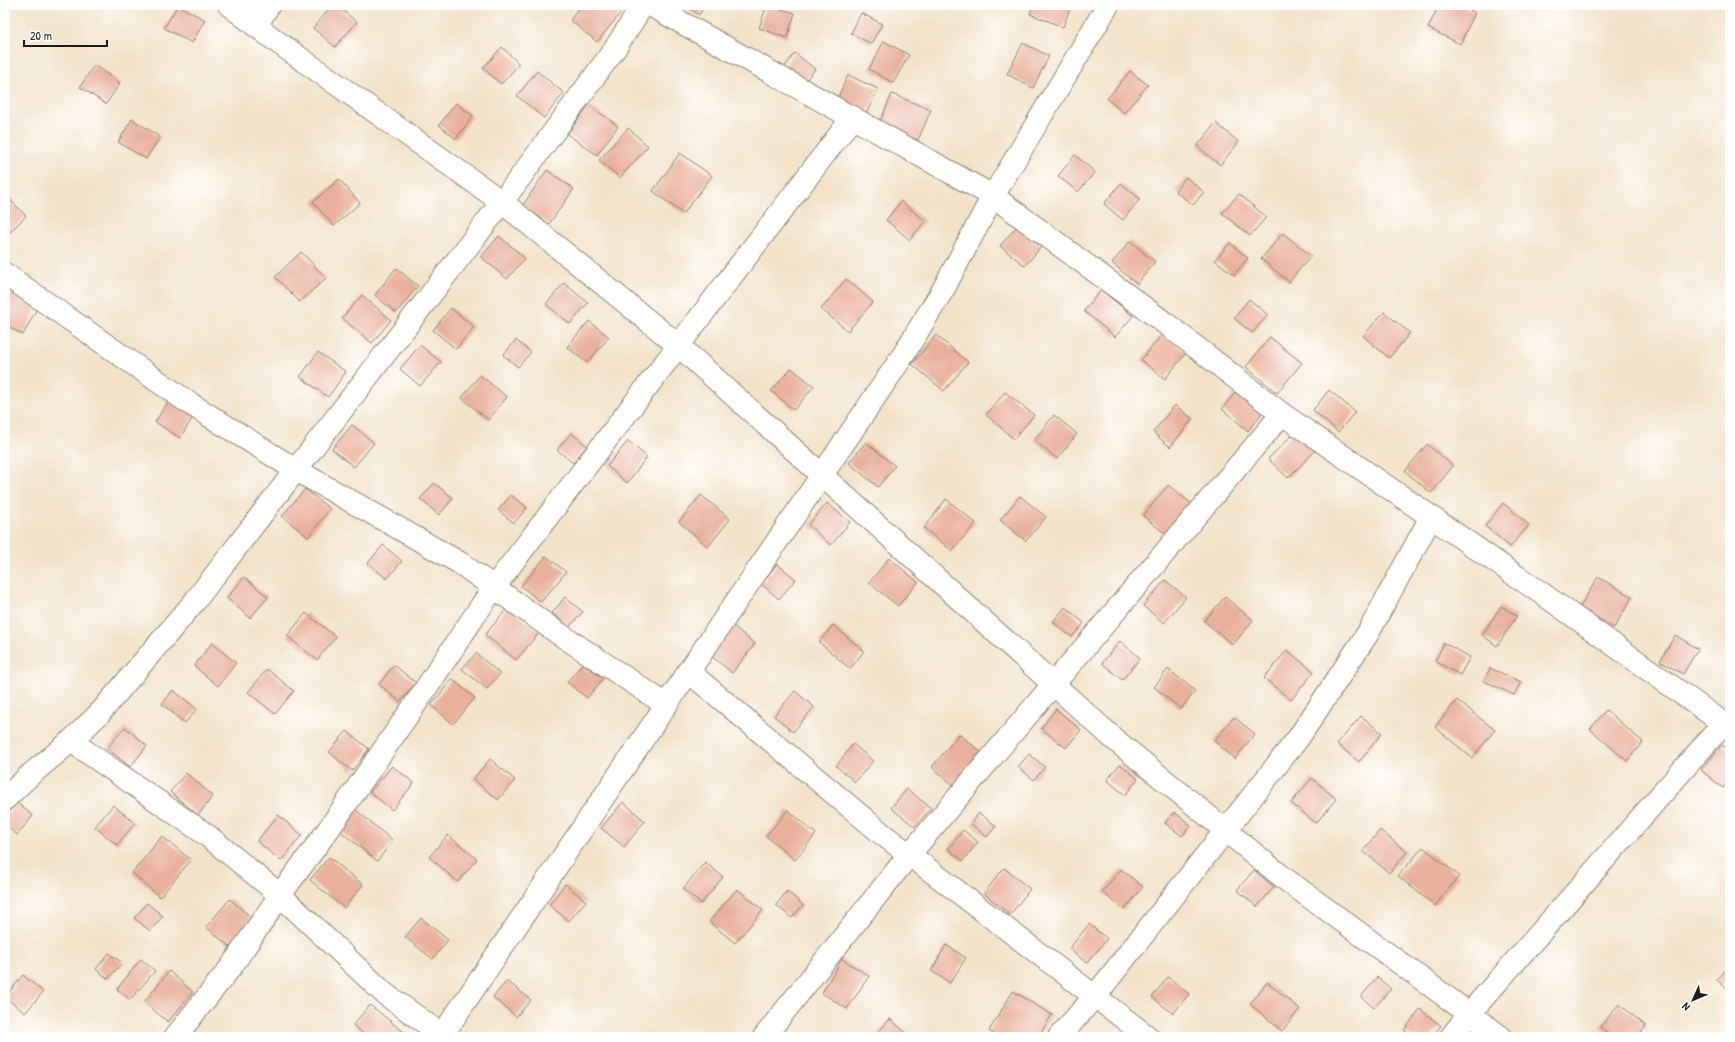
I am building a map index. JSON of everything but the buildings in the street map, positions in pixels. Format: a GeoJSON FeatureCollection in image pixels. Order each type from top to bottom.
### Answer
{"type":"FeatureCollection","features":[{"type":"Feature","properties":{"kind":"street"},"geometry":{"type":"LineString","coordinates":[[229,5],[256,26],[502,202],[679,346],[823,474],[1114,739],[1285,879],[1501,1037]]}},
{"type":"Feature","properties":{"kind":"street"},"geometry":{"type":"LineString","coordinates":[[256,26],[270,5]]}},
{"type":"Feature","properties":{"kind":"street"},"geometry":{"type":"LineString","coordinates":[[5,799],[30,775],[71,741],[100,713],[195,601],[502,202],[614,50],[643,5]]}},
{"type":"Feature","properties":{"kind":"street"},"geometry":{"type":"LineString","coordinates":[[650,5],[993,196],[1166,323],[1282,414],[1544,595],[1727,726],[1469,1014],[1451,1037]]}},
{"type":"Feature","properties":{"kind":"street"},"geometry":{"type":"LineString","coordinates":[[71,741],[208,836],[280,895],[385,994],[443,1036],[665,704],[902,357],[944,288],[993,196],[1106,6]]}},
{"type":"Feature","properties":{"kind":"street"},"geometry":{"type":"LineString","coordinates":[[175,1037],[231,967],[416,703],[494,587],[853,117]]}},
{"type":"Feature","properties":{"kind":"street"},"geometry":{"type":"LineString","coordinates":[[5,274],[189,402],[296,470],[460,562],[555,631],[665,704]]}},
{"type":"Feature","properties":{"kind":"street"},"geometry":{"type":"LineString","coordinates":[[764,1037],[909,855],[1282,414]]}},
{"type":"Feature","properties":{"kind":"street"},"geometry":{"type":"LineString","coordinates":[[1059,1037],[1095,996],[1299,737],[1368,633],[1430,516]]}},
{"type":"Feature","properties":{"kind":"street"},"geometry":{"type":"LineString","coordinates":[[688,671],[909,855],[1148,1037]]}}]}
